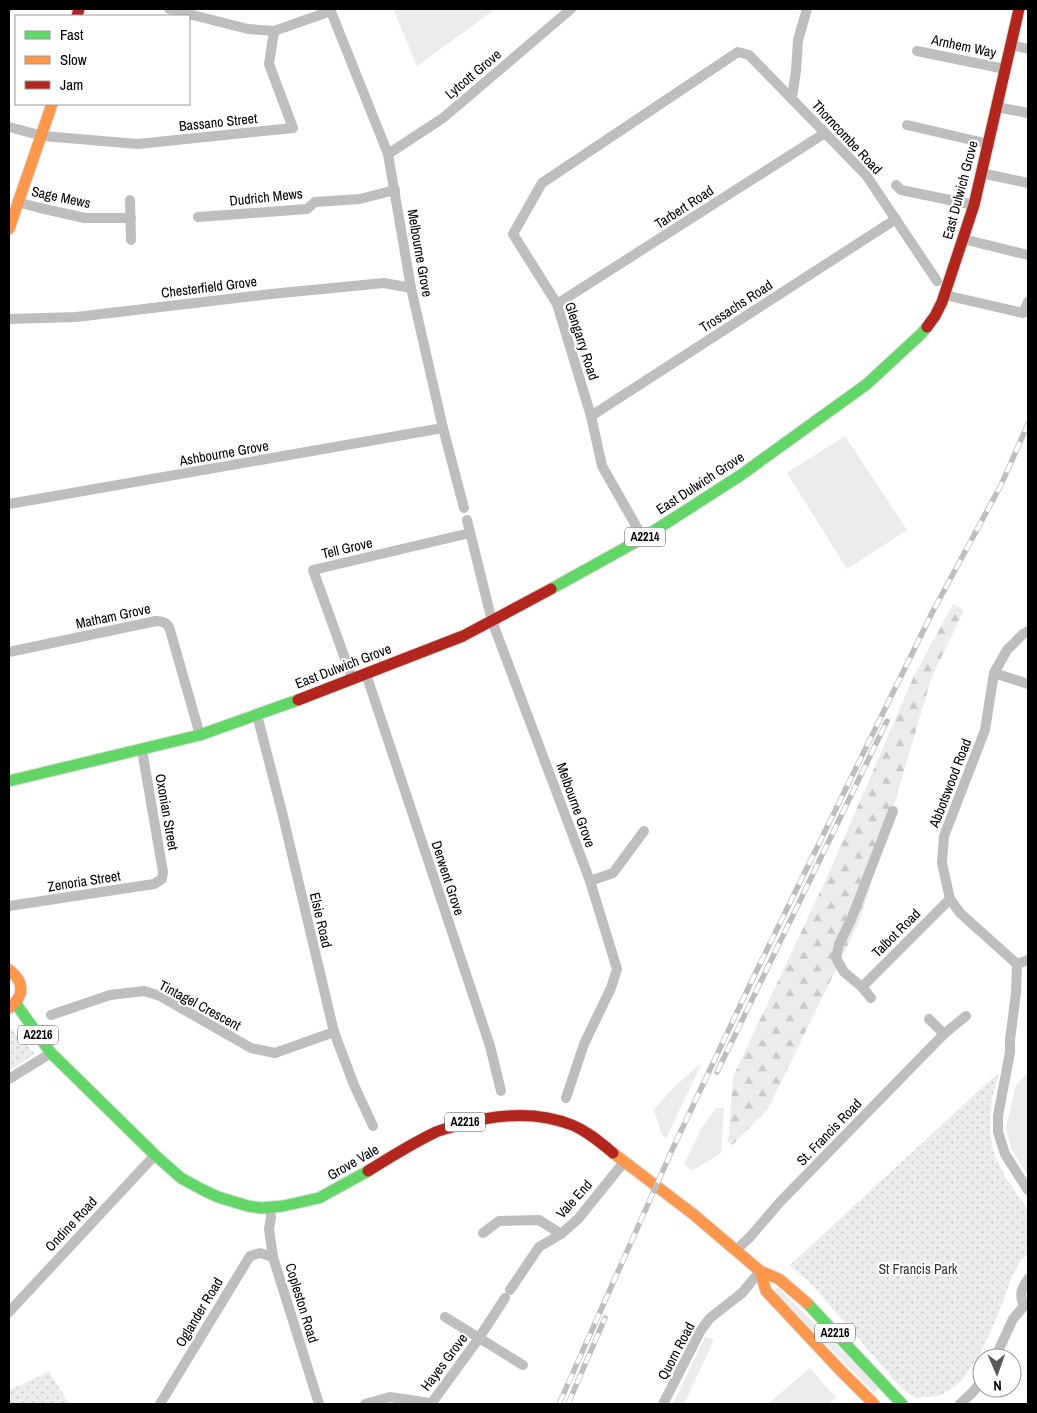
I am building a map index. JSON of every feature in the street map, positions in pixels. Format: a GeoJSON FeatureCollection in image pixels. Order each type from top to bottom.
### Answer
{"type":"FeatureCollection","features":[{"type":"Feature","properties":{"kind":"main road","name":"East Dulwich Grove"},"geometry":{"type":"LineString","coordinates":[[9,781],[200,735],[463,636],[643,538],[741,475],[867,384],[921,334],[935,316],[944,296],[974,204],[1018,9]]}},
{"type":"Feature","properties":{"kind":"main road"},"geometry":{"type":"LineString","coordinates":[[9,229],[52,105]]}},
{"type":"Feature","properties":{"kind":"main road","name":"A2216"},"geometry":{"type":"LineString","coordinates":[[9,970],[14,973],[21,983],[21,995],[12,1006]]}},
{"type":"Feature","properties":{"kind":"main road","name":"Grove Vale"},"geometry":{"type":"LineString","coordinates":[[12,1006],[51,1053],[155,1155],[181,1178],[218,1197],[252,1207],[298,1204],[319,1198],[436,1132],[468,1122],[504,1116],[530,1116],[548,1118],[573,1125],[595,1138],[736,1250]]}},
{"type":"Feature","properties":{"kind":"main road","name":"A2216"},"geometry":{"type":"LineString","coordinates":[[736,1250],[760,1271],[780,1279],[800,1296],[902,1404]]}},
{"type":"Feature","properties":{"kind":"main road","name":"A2216"},"geometry":{"type":"LineString","coordinates":[[760,1271],[766,1292],[874,1404]]}},
{"type":"Feature","properties":{"kind":"street"},"geometry":{"type":"LineString","coordinates":[[170,9],[248,29],[274,31],[330,10]]}},
{"type":"Feature","properties":{"kind":"street","name":"Lytcott Grove"},"geometry":{"type":"LineString","coordinates":[[388,154],[443,118],[571,9]]}},
{"type":"Feature","properties":{"kind":"street"},"geometry":{"type":"LineString","coordinates":[[792,97],[798,40],[807,9]]}},
{"type":"Feature","properties":{"kind":"street","name":"Melbourne Grove"},"geometry":{"type":"LineString","coordinates":[[330,10],[388,154],[411,288],[443,428],[464,508]]}},
{"type":"Feature","properties":{"kind":"street","name":"Bassano Street"},"geometry":{"type":"LineString","coordinates":[[42,136],[138,144],[293,128],[269,64],[274,31]]}},
{"type":"Feature","properties":{"kind":"street"},"geometry":{"type":"LineString","coordinates":[[1011,45],[1028,49]]}},
{"type":"Feature","properties":{"kind":"street","name":"Arnhem Way"},"geometry":{"type":"LineString","coordinates":[[917,51],[1005,69]]}},
{"type":"Feature","properties":{"kind":"street","name":"Thorncombe Road"},"geometry":{"type":"LineString","coordinates":[[738,52],[749,55],[866,175],[937,281]]}},
{"type":"Feature","properties":{"kind":"street","name":"Glengarry Road"},"geometry":{"type":"LineString","coordinates":[[643,538],[602,466],[591,416],[557,304],[513,234],[542,183],[738,52]]}},
{"type":"Feature","properties":{"kind":"street"},"geometry":{"type":"LineString","coordinates":[[997,107],[1028,113]]}},
{"type":"Feature","properties":{"kind":"street"},"geometry":{"type":"LineString","coordinates":[[907,125],[989,144]]}},
{"type":"Feature","properties":{"kind":"street"},"geometry":{"type":"LineString","coordinates":[[9,127],[42,136]]}},
{"type":"Feature","properties":{"kind":"street","name":"Tarbert Road"},"geometry":{"type":"LineString","coordinates":[[557,304],[825,133]]}},
{"type":"Feature","properties":{"kind":"street"},"geometry":{"type":"LineString","coordinates":[[981,173],[1028,183]]}},
{"type":"Feature","properties":{"kind":"street"},"geometry":{"type":"LineString","coordinates":[[896,184],[901,190],[974,204]]}},
{"type":"Feature","properties":{"kind":"street","name":"Dudrich Mews"},"geometry":{"type":"LineString","coordinates":[[198,217],[307,209],[314,202],[360,198],[395,190]]}},
{"type":"Feature","properties":{"kind":"street"},"geometry":{"type":"LineString","coordinates":[[130,200],[132,240]]}},
{"type":"Feature","properties":{"kind":"street","name":"Sage Mews"},"geometry":{"type":"LineString","coordinates":[[17,202],[85,218],[131,218]]}},
{"type":"Feature","properties":{"kind":"street","name":"Trossachs Road"},"geometry":{"type":"LineString","coordinates":[[591,416],[896,219]]}},
{"type":"Feature","properties":{"kind":"street"},"geometry":{"type":"LineString","coordinates":[[963,239],[1028,255]]}},
{"type":"Feature","properties":{"kind":"street","name":"Chesterfield Grove"},"geometry":{"type":"LineString","coordinates":[[9,319],[76,318],[271,294],[384,283],[411,288]]}},
{"type":"Feature","properties":{"kind":"street"},"geometry":{"type":"LineString","coordinates":[[944,296],[1022,313],[1028,302]]}},
{"type":"Feature","properties":{"kind":"street","name":"Ashbourne Grove"},"geometry":{"type":"LineString","coordinates":[[9,504],[443,428]]}},
{"type":"Feature","properties":{"kind":"street","name":"Melbourne Grove"},"geometry":{"type":"LineString","coordinates":[[467,520],[492,621],[590,881],[617,969],[611,988],[584,1044],[566,1098]]}},
{"type":"Feature","properties":{"kind":"street","name":"Tell Grove"},"geometry":{"type":"LineString","coordinates":[[352,678],[313,570],[470,533]]}},
{"type":"Feature","properties":{"kind":"street","name":"Matham Grove"},"geometry":{"type":"LineString","coordinates":[[9,652],[156,621],[165,622],[170,630],[200,735]]}},
{"type":"Feature","properties":{"kind":"street","name":"Abbotswood Road"},"geometry":{"type":"LineString","coordinates":[[1017,964],[960,914],[950,898],[942,863],[944,836],[985,730],[994,673],[1007,650],[1028,631]]}},
{"type":"Feature","properties":{"kind":"street"},"geometry":{"type":"LineString","coordinates":[[994,673],[1028,684]]}},
{"type":"Feature","properties":{"kind":"street","name":"Derwent Grove"},"geometry":{"type":"LineString","coordinates":[[366,674],[487,1038],[501,1091]]}},
{"type":"Feature","properties":{"kind":"street","name":"Elsie Road"},"geometry":{"type":"LineString","coordinates":[[257,715],[334,1032],[354,1085],[374,1126]]}},
{"type":"Feature","properties":{"kind":"street","name":"Oxonian Street"},"geometry":{"type":"LineString","coordinates":[[142,750],[163,872],[162,879]]}},
{"type":"Feature","properties":{"kind":"street"},"geometry":{"type":"LineString","coordinates":[[871,998],[862,987],[844,972],[836,958],[839,944],[852,920],[893,812]]}},
{"type":"Feature","properties":{"kind":"street"},"geometry":{"type":"LineString","coordinates":[[590,881],[613,873],[644,831]]}},
{"type":"Feature","properties":{"kind":"street","name":"Zenoria Street"},"geometry":{"type":"LineString","coordinates":[[9,906],[154,884],[162,879]]}},
{"type":"Feature","properties":{"kind":"street","name":"Talbot Road"},"geometry":{"type":"LineString","coordinates":[[862,987],[950,898]]}},
{"type":"Feature","properties":{"kind":"street"},"geometry":{"type":"LineString","coordinates":[[1028,960],[1017,964],[1010,1052],[998,1116],[998,1132],[1005,1154],[1028,1190]]}},
{"type":"Feature","properties":{"kind":"street","name":"Tintagel Crescent"},"geometry":{"type":"LineString","coordinates":[[51,1015],[110,995],[144,992],[160,996],[252,1048],[275,1053],[334,1032]]}},
{"type":"Feature","properties":{"kind":"street","name":"St. Francis Road"},"geometry":{"type":"LineString","coordinates":[[736,1250],[944,1034],[966,1016]]}},
{"type":"Feature","properties":{"kind":"street"},"geometry":{"type":"LineString","coordinates":[[929,1019],[944,1034]]}},
{"type":"Feature","properties":{"kind":"street"},"geometry":{"type":"LineString","coordinates":[[9,1079],[51,1053]]}},
{"type":"Feature","properties":{"kind":"street","name":"Ondine Road"},"geometry":{"type":"LineString","coordinates":[[9,1312],[155,1155]]}},
{"type":"Feature","properties":{"kind":"street","name":"Vale End"},"geometry":{"type":"LineString","coordinates":[[482,1233],[499,1221],[539,1220],[561,1234],[578,1219],[624,1162]]}},
{"type":"Feature","properties":{"kind":"street","name":"Copleston Road"},"geometry":{"type":"LineString","coordinates":[[270,1207],[269,1229],[273,1257],[319,1404]]}},
{"type":"Feature","properties":{"kind":"street","name":"Hayes Grove"},"geometry":{"type":"LineString","coordinates":[[365,1404],[390,1398],[430,1404],[479,1338],[539,1247],[561,1234]]}},
{"type":"Feature","properties":{"kind":"street","name":"Oglander Road"},"geometry":{"type":"LineString","coordinates":[[160,1404],[250,1256],[260,1253],[273,1257]]}},
{"type":"Feature","properties":{"kind":"street","name":"Quorn Road"},"geometry":{"type":"LineString","coordinates":[[663,1404],[701,1330],[710,1318],[742,1293],[760,1271]]}},
{"type":"Feature","properties":{"kind":"street"},"geometry":{"type":"LineString","coordinates":[[1000,1348],[1013,1318],[1024,1306],[1020,1298],[1028,1279]]}},
{"type":"Feature","properties":{"kind":"street","name":"Hayes Grove"},"geometry":{"type":"LineString","coordinates":[[445,1317],[523,1365]]}},
{"type":"Feature","properties":{"kind":"street"},"geometry":{"type":"LineString","coordinates":[[960,1404],[972,1393]]}},
{"type":"Feature","properties":{"kind":"green space"},"geometry":{"type":"Polygon","coordinates":[[[393,9],[494,10],[417,66],[393,9]]]}},
{"type":"Feature","properties":{"kind":"green space"},"geometry":{"type":"Polygon","coordinates":[[[845,436],[907,530],[847,569],[787,473],[845,436]]]}},
{"type":"Feature","properties":{"kind":"green space"},"geometry":{"type":"Polygon","coordinates":[[[953,604],[964,610],[931,679],[860,920],[768,1109],[732,1145],[728,1142],[733,1077],[833,864],[913,678],[953,604]]]}},
{"type":"Feature","properties":{"kind":"green space"},"geometry":{"type":"Polygon","coordinates":[[[9,1027],[35,1054],[9,1070],[9,1027]]]}},
{"type":"Feature","properties":{"kind":"green space"},"geometry":{"type":"Polygon","coordinates":[[[701,1065],[666,1138],[662,1135],[654,1110],[672,1089],[701,1065]]]}},
{"type":"Feature","properties":{"kind":"green space","name":"St Francis Park"},"geometry":{"type":"Polygon","coordinates":[[[999,1072],[992,1098],[990,1130],[993,1151],[1004,1175],[1028,1210],[1028,1254],[1022,1259],[1013,1274],[983,1348],[972,1348],[972,1366],[961,1381],[950,1390],[938,1396],[915,1398],[903,1390],[813,1286],[790,1265],[999,1072]]]}},
{"type":"Feature","properties":{"kind":"green space"},"geometry":{"type":"Polygon","coordinates":[[[1028,1072],[1028,1176],[1011,1148],[1006,1128],[1016,1085],[1028,1072]]]}},
{"type":"Feature","properties":{"kind":"green space"},"geometry":{"type":"Polygon","coordinates":[[[716,1108],[724,1108],[721,1153],[692,1171],[684,1164],[701,1129],[716,1108]]]}},
{"type":"Feature","properties":{"kind":"green space"},"geometry":{"type":"Polygon","coordinates":[[[778,1287],[879,1388],[874,1393],[774,1291],[778,1287]]]}},
{"type":"Feature","properties":{"kind":"green space"},"geometry":{"type":"Polygon","coordinates":[[[705,1337],[714,1340],[684,1404],[673,1404],[705,1337]]]}},
{"type":"Feature","properties":{"kind":"green space"},"geometry":{"type":"Polygon","coordinates":[[[810,1368],[836,1398],[828,1404],[768,1404],[810,1368]]]}},
{"type":"Feature","properties":{"kind":"green space"},"geometry":{"type":"Polygon","coordinates":[[[49,1372],[69,1404],[9,1404],[9,1390],[49,1372]]]}},
{"type":"Feature","properties":{"kind":"railway"},"geometry":{"type":"LineString","coordinates":[[559,1404],[673,1148],[755,974],[932,613],[1001,485],[1028,424]]}},
{"type":"Feature","properties":{"kind":"railway"},"geometry":{"type":"LineString","coordinates":[[717,1072],[887,721]]}},
{"type":"Feature","properties":{"kind":"railway"},"geometry":{"type":"LineString","coordinates":[[568,1404],[605,1318]]}},
{"type":"Feature","properties":{"kind":"traffic: fast"},"geometry":{"type":"LineString","coordinates":[[551,589],[643,538],[741,475],[867,384],[927,327]]}},
{"type":"Feature","properties":{"kind":"traffic: fast"},"geometry":{"type":"LineString","coordinates":[[9,781],[200,735],[298,700]]}},
{"type":"Feature","properties":{"kind":"traffic: fast"},"geometry":{"type":"LineString","coordinates":[[16,1004],[51,1053],[155,1155],[181,1178],[203,1190],[218,1197],[248,1206],[261,1208],[283,1206],[319,1198],[368,1171]]}},
{"type":"Feature","properties":{"kind":"traffic: fast"},"geometry":{"type":"LineString","coordinates":[[807,1303],[902,1404]]}},
{"type":"Feature","properties":{"kind":"traffic: slow"},"geometry":{"type":"LineString","coordinates":[[9,229],[52,105]]}},
{"type":"Feature","properties":{"kind":"traffic: slow"},"geometry":{"type":"LineString","coordinates":[[9,970],[18,979],[21,989],[18,999],[9,1008]]}},
{"type":"Feature","properties":{"kind":"traffic: slow"},"geometry":{"type":"LineString","coordinates":[[613,1153],[693,1214],[760,1271],[779,1279],[807,1303]]}},
{"type":"Feature","properties":{"kind":"traffic: slow"},"geometry":{"type":"LineString","coordinates":[[760,1271],[766,1291],[874,1404]]}},
{"type":"Feature","properties":{"kind":"traffic: jam"},"geometry":{"type":"LineString","coordinates":[[77,15],[79,9]]}},
{"type":"Feature","properties":{"kind":"traffic: jam"},"geometry":{"type":"LineString","coordinates":[[927,327],[942,302],[974,205],[1019,9]]}},
{"type":"Feature","properties":{"kind":"traffic: jam"},"geometry":{"type":"LineString","coordinates":[[298,700],[463,636],[551,589]]}},
{"type":"Feature","properties":{"kind":"traffic: jam"},"geometry":{"type":"LineString","coordinates":[[368,1171],[438,1131],[497,1117],[527,1116],[557,1120],[578,1128],[599,1141],[613,1153]]}}]}
